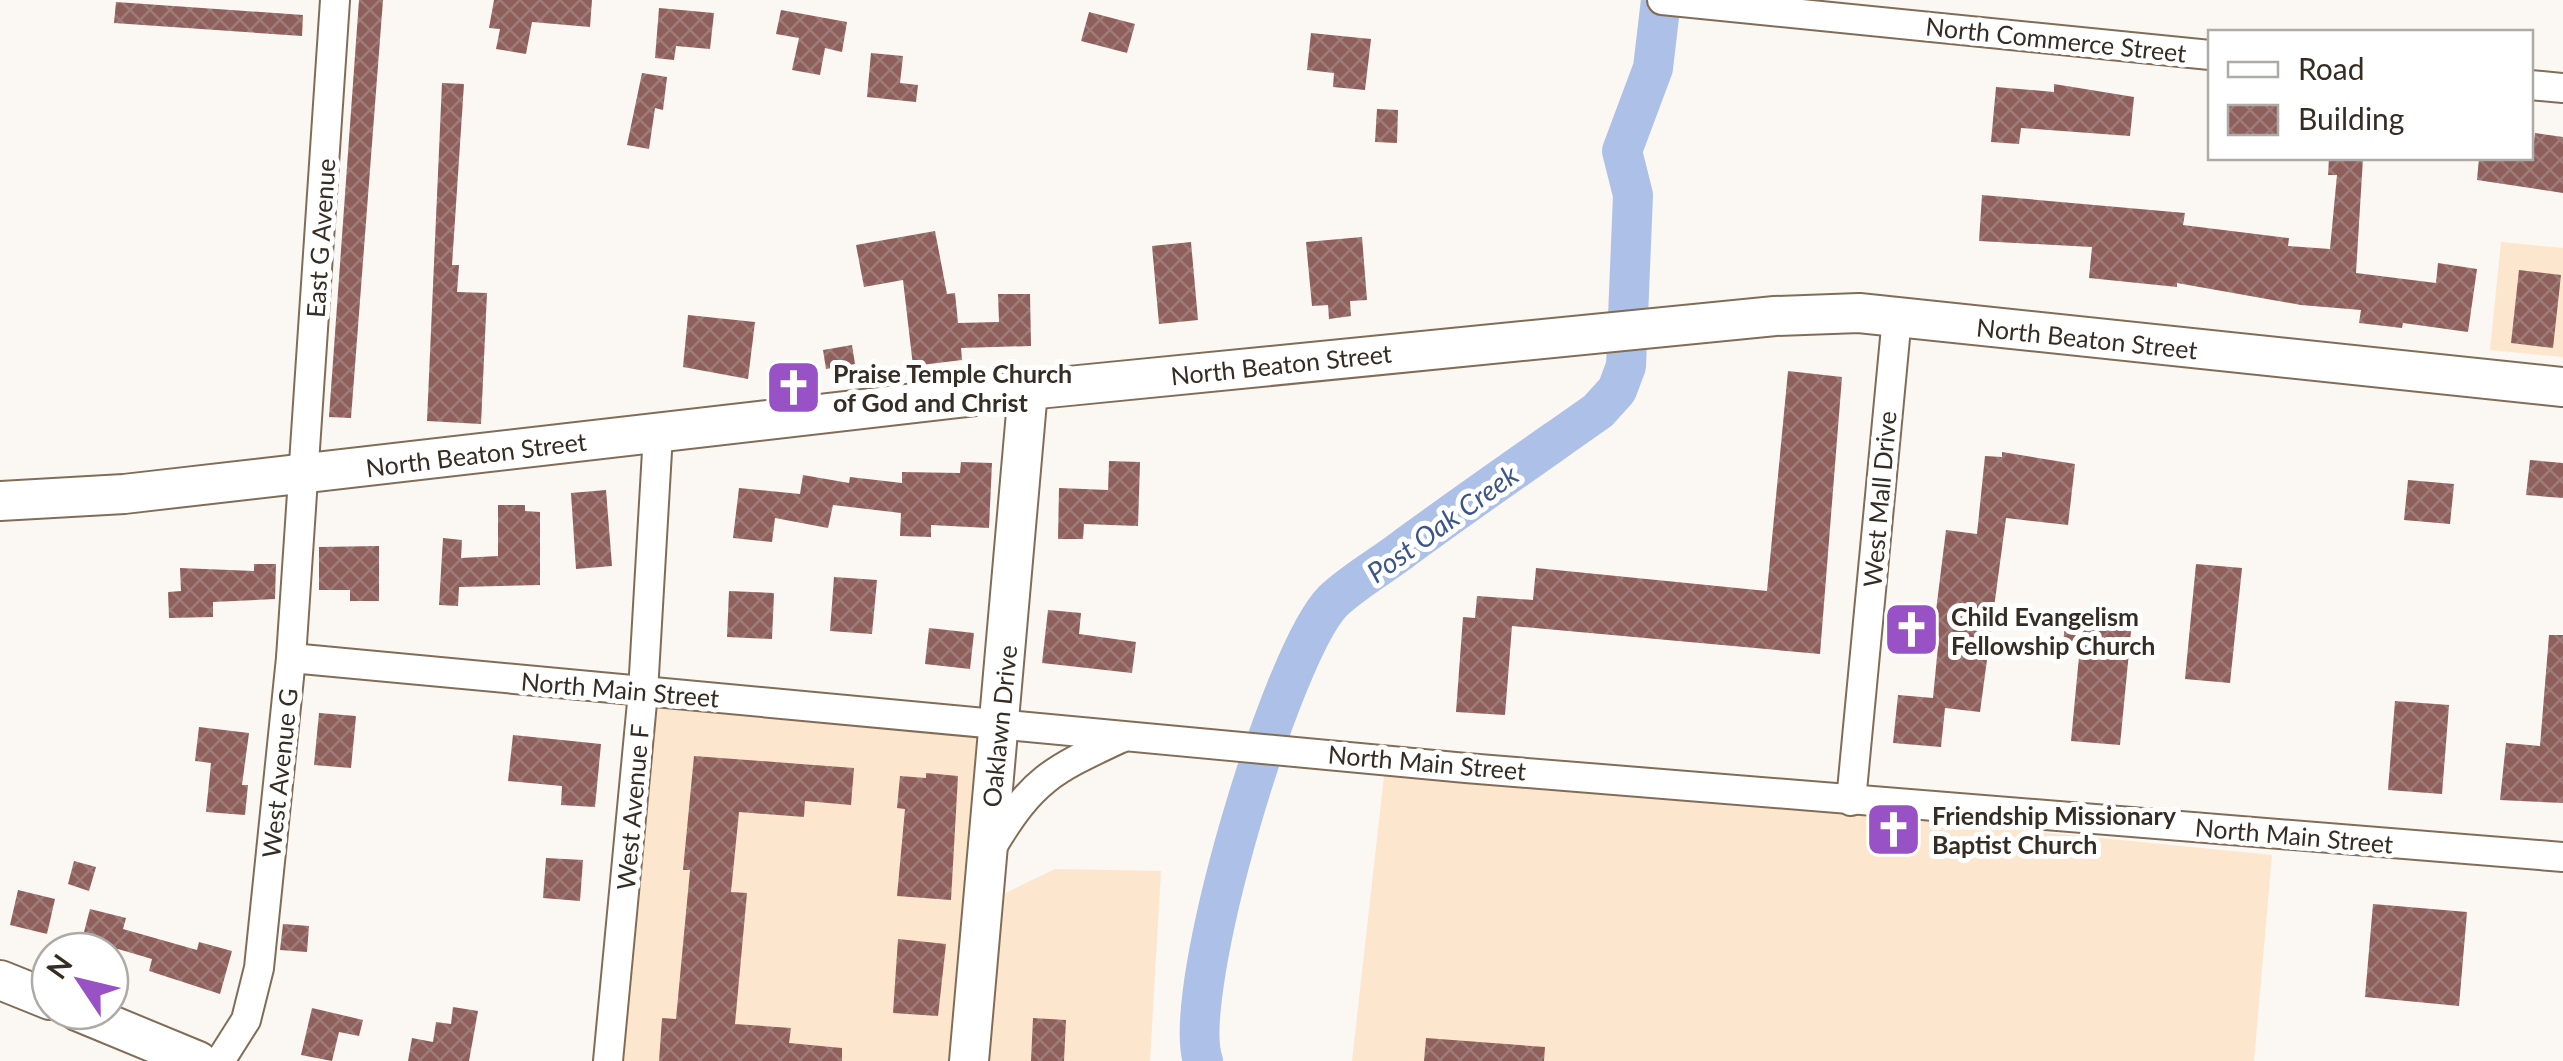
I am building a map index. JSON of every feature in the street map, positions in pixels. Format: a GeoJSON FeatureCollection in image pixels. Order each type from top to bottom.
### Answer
{"type":"FeatureCollection","features":[{"type":"Feature","properties":{"kind":"main road","name":"North Beaton Street"},"geometry":{"type":"LineString","coordinates":[[0,501],[124,494],[305,475],[1028,390],[1563,334],[1858,314],[2563,387]]}},
{"type":"Feature","properties":{"kind":"main road","name":"Oaklawn Drive"},"geometry":{"type":"LineString","coordinates":[[969,1061],[1028,390]]}},
{"type":"Feature","properties":{"kind":"main road"},"geometry":{"type":"LineString","coordinates":[[0,980],[30,992]]}},
{"type":"Feature","properties":{"kind":"main road"},"geometry":{"type":"LineString","coordinates":[[125,1031],[198,1061]]}},
{"type":"Feature","properties":{"kind":"street","name":"East G Avenue"},"geometry":{"type":"LineString","coordinates":[[305,475],[335,0]]}},
{"type":"Feature","properties":{"kind":"street","name":"North Commerce Street"},"geometry":{"type":"LineString","coordinates":[[1662,0],[2208,55]]}},
{"type":"Feature","properties":{"kind":"street"},"geometry":{"type":"LineString","coordinates":[[2533,85],[2563,88]]}},
{"type":"Feature","properties":{"kind":"street","name":"West Mall Drive"},"geometry":{"type":"LineString","coordinates":[[1851,801],[1897,317]]}},
{"type":"Feature","properties":{"kind":"street","name":"West Avenue F"},"geometry":{"type":"LineString","coordinates":[[608,1061],[643,692],[658,434]]}},
{"type":"Feature","properties":{"kind":"street","name":"West Avenue G"},"geometry":{"type":"LineString","coordinates":[[220,1061],[246,1020],[259,968],[292,658],[305,475]]}},
{"type":"Feature","properties":{"kind":"street","name":"North Main Street"},"geometry":{"type":"LineString","coordinates":[[292,658],[1851,801],[2563,857]]}},
{"type":"Feature","properties":{"kind":"street"},"geometry":{"type":"LineString","coordinates":[[986,856],[1014,810],[1050,772],[1125,736]]}},
{"type":"Feature","properties":{"kind":"shaded area"},"geometry":{"type":"Polygon","coordinates":[[[2501,242],[2563,248],[2563,357],[2490,350],[2501,242]]]}},
{"type":"Feature","properties":{"kind":"shaded area"},"geometry":{"type":"Polygon","coordinates":[[[652,705],[980,739],[954,1061],[617,1061],[652,705]]]}},
{"type":"Feature","properties":{"kind":"shaded area"},"geometry":{"type":"Polygon","coordinates":[[[1385,767],[2272,855],[2254,1061],[1352,1061],[1385,767]]]}},
{"type":"Feature","properties":{"kind":"shaded area"},"geometry":{"type":"Polygon","coordinates":[[[1055,869],[1161,871],[1150,1061],[979,1061],[993,899],[1055,869]]]}},
{"type":"Feature","properties":{"kind":"building"},"geometry":{"type":"Polygon","coordinates":[[[359,0],[383,0],[351,418],[329,417],[359,0]]]}},
{"type":"Feature","properties":{"kind":"building"},"geometry":{"type":"Polygon","coordinates":[[[494,0],[592,0],[590,27],[532,22],[526,54],[496,49],[500,29],[489,28],[494,0]]]}},
{"type":"Feature","properties":{"kind":"building"},"geometry":{"type":"Polygon","coordinates":[[[116,2],[303,15],[302,36],[114,23],[116,2]]]}},
{"type":"Feature","properties":{"kind":"building"},"geometry":{"type":"Polygon","coordinates":[[[659,8],[714,13],[710,49],[676,46],[674,60],[655,58],[659,8]]]}},
{"type":"Feature","properties":{"kind":"building"},"geometry":{"type":"Polygon","coordinates":[[[781,10],[847,22],[842,52],[825,48],[820,75],[792,70],[799,38],[776,34],[781,10]]]}},
{"type":"Feature","properties":{"kind":"building"},"geometry":{"type":"Polygon","coordinates":[[[1089,12],[1135,24],[1127,53],[1081,41],[1089,12]]]}},
{"type":"Feature","properties":{"kind":"building"},"geometry":{"type":"Polygon","coordinates":[[[1311,33],[1371,39],[1365,90],[1333,87],[1334,73],[1307,70],[1311,33]]]}},
{"type":"Feature","properties":{"kind":"building"},"geometry":{"type":"Polygon","coordinates":[[[871,53],[903,56],[900,83],[918,85],[916,102],[867,97],[871,53]]]}},
{"type":"Feature","properties":{"kind":"building"},"geometry":{"type":"Polygon","coordinates":[[[642,73],[667,77],[663,110],[655,108],[649,149],[627,145],[642,73]]]}},
{"type":"Feature","properties":{"kind":"building"},"geometry":{"type":"Polygon","coordinates":[[[442,83],[464,84],[452,265],[459,265],[457,292],[487,293],[481,424],[427,421],[442,83]]]}},
{"type":"Feature","properties":{"kind":"building"},"geometry":{"type":"Polygon","coordinates":[[[2054,84],[2134,97],[2130,136],[2021,128],[2019,144],[1991,142],[1996,87],[2054,92],[2054,84]]]}},
{"type":"Feature","properties":{"kind":"building"},"geometry":{"type":"Polygon","coordinates":[[[1377,109],[1398,110],[1397,143],[1375,142],[1377,109]]]}},
{"type":"Feature","properties":{"kind":"building"},"geometry":{"type":"Polygon","coordinates":[[[2535,133],[2563,137],[2563,193],[2477,180],[2479,160],[2533,160],[2535,133]]]}},
{"type":"Feature","properties":{"kind":"building"},"geometry":{"type":"Polygon","coordinates":[[[2329,160],[2363,160],[2356,273],[2436,283],[2438,263],[2477,269],[2468,332],[2403,323],[2402,328],[2359,323],[2361,310],[2301,305],[2177,283],[2177,287],[2089,278],[2092,247],[1979,241],[1982,195],[2185,213],[2183,225],[2289,238],[2288,246],[2330,249],[2337,175],[2328,175],[2329,160]]]}},
{"type":"Feature","properties":{"kind":"building"},"geometry":{"type":"Polygon","coordinates":[[[935,231],[947,294],[955,293],[958,323],[999,322],[998,294],[1030,294],[1031,346],[961,348],[962,360],[913,366],[903,280],[864,287],[856,245],[935,231]]]}},
{"type":"Feature","properties":{"kind":"building"},"geometry":{"type":"Polygon","coordinates":[[[1362,237],[1367,300],[1350,301],[1351,316],[1329,319],[1328,305],[1312,306],[1306,242],[1362,237]]]}},
{"type":"Feature","properties":{"kind":"building"},"geometry":{"type":"Polygon","coordinates":[[[1191,242],[1198,320],[1159,324],[1152,246],[1191,242]]]}},
{"type":"Feature","properties":{"kind":"building"},"geometry":{"type":"Polygon","coordinates":[[[2519,270],[2561,275],[2553,348],[2511,343],[2519,270]]]}},
{"type":"Feature","properties":{"kind":"building"},"geometry":{"type":"Polygon","coordinates":[[[688,315],[755,322],[748,379],[683,367],[688,315]]]}},
{"type":"Feature","properties":{"kind":"building"},"geometry":{"type":"Polygon","coordinates":[[[852,345],[855,364],[826,369],[823,350],[852,345]]]}},
{"type":"Feature","properties":{"kind":"building"},"geometry":{"type":"Polygon","coordinates":[[[1788,371],[1842,377],[1820,654],[1512,626],[1505,715],[1456,712],[1463,617],[1475,618],[1477,596],[1533,600],[1536,568],[1767,591],[1788,371]]]}},
{"type":"Feature","properties":{"kind":"building"},"geometry":{"type":"Polygon","coordinates":[[[2002,452],[2075,464],[2068,525],[2006,518],[1980,712],[1945,708],[1941,747],[1893,743],[1898,695],[1933,698],[1939,636],[1933,635],[1946,530],[1977,534],[1985,456],[2002,457],[2002,452]]]}},
{"type":"Feature","properties":{"kind":"building"},"geometry":{"type":"Polygon","coordinates":[[[2530,460],[2563,463],[2563,498],[2526,495],[2530,460]]]}},
{"type":"Feature","properties":{"kind":"building"},"geometry":{"type":"Polygon","coordinates":[[[1109,461],[1140,462],[1138,526],[1084,524],[1083,539],[1058,539],[1059,488],[1108,490],[1109,461]]]}},
{"type":"Feature","properties":{"kind":"building"},"geometry":{"type":"Polygon","coordinates":[[[961,462],[992,463],[989,528],[931,525],[931,537],[900,536],[901,513],[833,505],[828,528],[775,518],[772,542],[733,538],[739,488],[800,494],[803,475],[849,483],[850,477],[902,483],[902,472],[960,473],[961,462]]]}},
{"type":"Feature","properties":{"kind":"building"},"geometry":{"type":"Polygon","coordinates":[[[2408,480],[2454,484],[2450,524],[2404,520],[2408,480]]]}},
{"type":"Feature","properties":{"kind":"building"},"geometry":{"type":"Polygon","coordinates":[[[606,490],[612,566],[576,569],[571,493],[606,490]]]}},
{"type":"Feature","properties":{"kind":"building"},"geometry":{"type":"Polygon","coordinates":[[[498,505],[525,505],[525,511],[540,512],[540,585],[459,587],[458,606],[439,605],[443,538],[462,540],[461,558],[498,556],[498,505]]]}},
{"type":"Feature","properties":{"kind":"building"},"geometry":{"type":"Polygon","coordinates":[[[379,546],[379,601],[350,601],[350,590],[319,590],[319,547],[379,546]]]}},
{"type":"Feature","properties":{"kind":"building"},"geometry":{"type":"Polygon","coordinates":[[[254,564],[276,564],[275,599],[213,602],[213,617],[169,618],[168,592],[181,591],[180,568],[254,571],[254,564]]]}},
{"type":"Feature","properties":{"kind":"building"},"geometry":{"type":"Polygon","coordinates":[[[2196,564],[2242,568],[2230,683],[2185,679],[2196,564]]]}},
{"type":"Feature","properties":{"kind":"building"},"geometry":{"type":"Polygon","coordinates":[[[834,577],[877,580],[872,634],[830,631],[834,577]]]}},
{"type":"Feature","properties":{"kind":"building"},"geometry":{"type":"Polygon","coordinates":[[[729,591],[774,593],[772,639],[727,637],[729,591]]]}},
{"type":"Feature","properties":{"kind":"building"},"geometry":{"type":"Polygon","coordinates":[[[1048,610],[1081,613],[1079,634],[1136,642],[1132,673],[1042,663],[1048,610]]]}},
{"type":"Feature","properties":{"kind":"building"},"geometry":{"type":"Polygon","coordinates":[[[2066,615],[2132,621],[2120,745],[2071,741],[2080,646],[2063,644],[2066,615]]]}},
{"type":"Feature","properties":{"kind":"building"},"geometry":{"type":"Polygon","coordinates":[[[929,628],[974,633],[970,669],[925,664],[929,628]]]}},
{"type":"Feature","properties":{"kind":"building"},"geometry":{"type":"Polygon","coordinates":[[[2549,635],[2563,635],[2563,803],[2500,800],[2506,743],[2540,746],[2549,635]]]}},
{"type":"Feature","properties":{"kind":"building"},"geometry":{"type":"Polygon","coordinates":[[[2395,701],[2449,705],[2442,794],[2388,790],[2395,701]]]}},
{"type":"Feature","properties":{"kind":"building"},"geometry":{"type":"Polygon","coordinates":[[[319,713],[356,716],[351,768],[314,765],[319,713]]]}},
{"type":"Feature","properties":{"kind":"building"},"geometry":{"type":"Polygon","coordinates":[[[199,727],[249,733],[242,785],[248,785],[245,815],[206,812],[211,763],[195,761],[199,727]]]}},
{"type":"Feature","properties":{"kind":"building"},"geometry":{"type":"Polygon","coordinates":[[[513,735],[601,744],[595,807],[561,805],[562,786],[508,781],[513,735]]]}},
{"type":"Feature","properties":{"kind":"building"},"geometry":{"type":"Polygon","coordinates":[[[694,756],[854,768],[851,805],[805,801],[804,817],[739,812],[731,892],[747,893],[735,1024],[791,1028],[789,1043],[842,1048],[842,1061],[659,1061],[662,1018],[676,1019],[690,870],[683,870],[694,756]]]}},
{"type":"Feature","properties":{"kind":"building"},"geometry":{"type":"Polygon","coordinates":[[[926,773],[958,776],[951,900],[897,896],[905,809],[897,808],[900,776],[926,778],[926,773]]]}},
{"type":"Feature","properties":{"kind":"building"},"geometry":{"type":"Polygon","coordinates":[[[546,858],[583,860],[580,901],[543,898],[546,858]]]}},
{"type":"Feature","properties":{"kind":"building"},"geometry":{"type":"Polygon","coordinates":[[[74,861],[96,867],[89,891],[68,884],[74,861]]]}},
{"type":"Feature","properties":{"kind":"building"},"geometry":{"type":"Polygon","coordinates":[[[18,890],[55,899],[48,931],[10,925],[18,890]]]}},
{"type":"Feature","properties":{"kind":"building"},"geometry":{"type":"Polygon","coordinates":[[[2373,904],[2467,912],[2459,1006],[2365,997],[2373,904]]]}},
{"type":"Feature","properties":{"kind":"building"},"geometry":{"type":"Polygon","coordinates":[[[90,909],[126,918],[123,929],[197,950],[199,942],[232,951],[220,994],[149,971],[152,959],[130,953],[130,931],[84,931],[90,909]]]}},
{"type":"Feature","properties":{"kind":"building"},"geometry":{"type":"Polygon","coordinates":[[[283,924],[309,926],[307,952],[280,950],[283,924]]]}},
{"type":"Feature","properties":{"kind":"building"},"geometry":{"type":"Polygon","coordinates":[[[898,939],[946,944],[938,1016],[893,1013],[898,939]]]}},
{"type":"Feature","properties":{"kind":"building"},"geometry":{"type":"Polygon","coordinates":[[[453,1007],[478,1011],[469,1061],[408,1061],[412,1038],[433,1042],[436,1022],[451,1024],[453,1007]]]}},
{"type":"Feature","properties":{"kind":"building"},"geometry":{"type":"Polygon","coordinates":[[[312,1008],[363,1020],[359,1036],[339,1032],[332,1061],[301,1055],[312,1008]]]}},
{"type":"Feature","properties":{"kind":"building"},"geometry":{"type":"Polygon","coordinates":[[[1033,1018],[1066,1020],[1064,1061],[1031,1061],[1033,1018]]]}},
{"type":"Feature","properties":{"kind":"building"},"geometry":{"type":"Polygon","coordinates":[[[1426,1038],[1545,1047],[1544,1061],[1424,1061],[1426,1038]]]}},
{"type":"Feature","properties":{"kind":"waterway","name":"Post Oak Creek"},"geometry":{"type":"LineString","coordinates":[[1203,1061],[1200,1024],[1220,900],[1263,752],[1312,633],[1333,601],[1350,587],[1598,411],[1617,390],[1626,366],[1633,195],[1622,151],[1653,68],[1661,0]]}},
{"type":"Feature","properties":{"kind":"place","name":"Praise Temple Church of God and Christ"},"geometry":{"type":"Point","coordinates":[794,387]}},
{"type":"Feature","properties":{"kind":"place","name":"Child Evangelism Fellowship Church"},"geometry":{"type":"Point","coordinates":[1912,630]}},
{"type":"Feature","properties":{"kind":"place","name":"Friendship Missionary Baptist Church"},"geometry":{"type":"Point","coordinates":[1893,829]}}]}
